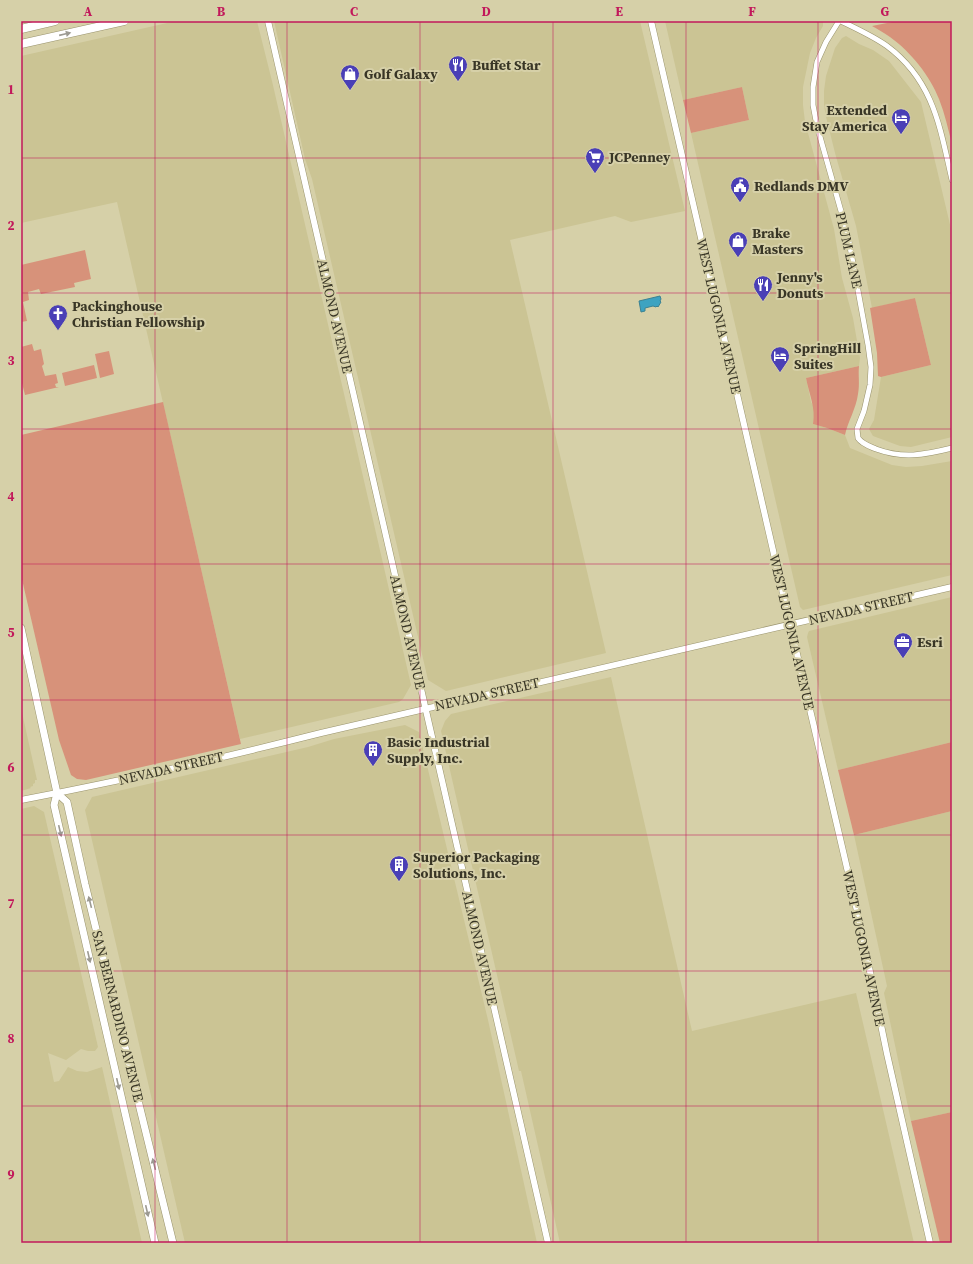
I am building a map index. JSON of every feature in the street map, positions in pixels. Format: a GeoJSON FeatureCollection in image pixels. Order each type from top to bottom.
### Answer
{"type":"FeatureCollection","features":[{"type":"Feature","properties":{"kind":"main road"},"geometry":{"type":"LineString","coordinates":[[21,29],[55,21]]}},
{"type":"Feature","properties":{"kind":"main road"},"geometry":{"type":"LineString","coordinates":[[21,44],[124,21]]}},
{"type":"Feature","properties":{"kind":"main road","name":"SAN BERNARDINO AVENUE"},"geometry":{"type":"LineString","coordinates":[[21,628],[58,793],[54,805],[155,1243]]}},
{"type":"Feature","properties":{"kind":"main road","name":"SAN BERNARDINO AVENUE"},"geometry":{"type":"LineString","coordinates":[[58,793],[67,802],[85,884],[173,1243]]}},
{"type":"Feature","properties":{"kind":"street","name":"ALMOND AVENUE"},"geometry":{"type":"LineString","coordinates":[[268,21],[548,1243]]}},
{"type":"Feature","properties":{"kind":"street","name":"WEST LUGONIA AVENUE"},"geometry":{"type":"LineString","coordinates":[[651,21],[861,928],[887,1054],[930,1243]]}},
{"type":"Feature","properties":{"kind":"street"},"geometry":{"type":"LineString","coordinates":[[840,21],[873,37],[887,47],[902,59],[922,83],[939,122],[952,180]]}},
{"type":"Feature","properties":{"kind":"street","name":"PLUM LANE"},"geometry":{"type":"LineString","coordinates":[[840,21],[826,42],[817,62],[812,87],[813,105],[817,126],[848,236],[868,345],[871,368],[870,384],[867,400],[857,429],[858,438],[865,445],[889,454],[927,454],[952,448]]}},
{"type":"Feature","properties":{"kind":"street","name":"NEVADA STREET"},"geometry":{"type":"LineString","coordinates":[[21,800],[255,750],[426,708],[952,587]]}},
{"type":"Feature","properties":{"kind":"shaded area"},"geometry":{"type":"Polygon","coordinates":[[[176,21],[257,21],[411,685],[403,699],[399,702],[240,739],[117,202],[21,223],[21,56],[176,21]]]}},
{"type":"Feature","properties":{"kind":"shaded area"},"geometry":{"type":"Polygon","coordinates":[[[274,21],[640,21],[685,211],[631,222],[615,216],[510,240],[606,653],[446,691],[428,680],[312,179],[305,159],[274,21]]]}},
{"type":"Feature","properties":{"kind":"shaded area"},"geometry":{"type":"Polygon","coordinates":[[[665,21],[823,21],[823,26],[810,53],[803,87],[803,105],[805,122],[834,229],[842,278],[853,318],[860,358],[859,366],[806,378],[811,402],[814,407],[815,414],[813,424],[845,435],[850,448],[892,465],[906,467],[922,466],[952,461],[952,575],[803,610],[800,607],[691,133],[749,120],[742,87],[683,100],[665,21]]]}},
{"type":"Feature","properties":{"kind":"shaded area"},"geometry":{"type":"Polygon","coordinates":[[[897,21],[952,21],[952,144],[939,99],[925,73],[898,43],[872,26],[897,21]]]}},
{"type":"Feature","properties":{"kind":"shaded area"},"geometry":{"type":"Polygon","coordinates":[[[846,36],[873,50],[889,61],[921,102],[952,233],[952,437],[911,447],[900,446],[873,436],[869,429],[874,420],[881,377],[931,365],[915,298],[872,308],[856,226],[835,153],[824,105],[826,76],[835,48],[842,38],[846,36]]]}},
{"type":"Feature","properties":{"kind":"shaded area"},"geometry":{"type":"Polygon","coordinates":[[[742,87],[749,120],[691,133],[683,100],[742,87]]]}},
{"type":"Feature","properties":{"kind":"shaded area"},"geometry":{"type":"Polygon","coordinates":[[[85,250],[91,279],[74,283],[75,287],[41,294],[39,289],[28,292],[29,300],[23,302],[27,321],[21,322],[21,265],[85,250]]]}},
{"type":"Feature","properties":{"kind":"shaded area"},"geometry":{"type":"Polygon","coordinates":[[[915,298],[931,365],[881,377],[878,376],[877,353],[870,308],[915,298]]]}},
{"type":"Feature","properties":{"kind":"shaded area"},"geometry":{"type":"Polygon","coordinates":[[[32,344],[34,351],[41,349],[44,364],[42,366],[45,376],[56,374],[58,383],[55,384],[56,387],[59,387],[25,395],[21,379],[21,347],[32,344]]]}},
{"type":"Feature","properties":{"kind":"shaded area"},"geometry":{"type":"Polygon","coordinates":[[[109,351],[114,374],[100,378],[95,354],[109,351]]]}},
{"type":"Feature","properties":{"kind":"shaded area"},"geometry":{"type":"Polygon","coordinates":[[[94,365],[97,378],[65,386],[62,373],[94,365]]]}},
{"type":"Feature","properties":{"kind":"shaded area"},"geometry":{"type":"Polygon","coordinates":[[[859,366],[859,387],[857,399],[845,435],[813,424],[814,412],[806,378],[859,366]]]}},
{"type":"Feature","properties":{"kind":"shaded area"},"geometry":{"type":"Polygon","coordinates":[[[163,402],[241,744],[86,780],[77,779],[71,775],[59,740],[21,575],[21,435],[163,402]]]}},
{"type":"Feature","properties":{"kind":"shaded area"},"geometry":{"type":"Polygon","coordinates":[[[952,597],[952,742],[838,770],[807,637],[809,631],[952,597]]]}},
{"type":"Feature","properties":{"kind":"shaded area"},"geometry":{"type":"Polygon","coordinates":[[[611,677],[692,1031],[856,993],[914,1243],[560,1243],[441,731],[445,721],[451,714],[611,677]]]}},
{"type":"Feature","properties":{"kind":"shaded area"},"geometry":{"type":"Polygon","coordinates":[[[21,708],[37,780],[35,780],[33,786],[30,787],[31,788],[21,791],[21,708]]]}},
{"type":"Feature","properties":{"kind":"shaded area"},"geometry":{"type":"Polygon","coordinates":[[[405,725],[419,732],[488,1020],[537,1243],[185,1243],[85,810],[92,797],[308,747],[334,739],[405,725]]]}},
{"type":"Feature","properties":{"kind":"shaded area"},"geometry":{"type":"Polygon","coordinates":[[[952,742],[952,811],[854,835],[838,770],[952,742]]]}},
{"type":"Feature","properties":{"kind":"shaded area"},"geometry":{"type":"Polygon","coordinates":[[[34,806],[44,812],[98,1047],[95,1051],[81,1049],[66,1060],[48,1053],[54,1082],[59,1081],[68,1067],[77,1071],[87,1072],[102,1067],[142,1243],[21,1243],[21,809],[34,806]]]}},
{"type":"Feature","properties":{"kind":"shaded area"},"geometry":{"type":"Polygon","coordinates":[[[952,811],[952,1112],[911,1121],[884,993],[887,986],[854,835],[952,811]]]}},
{"type":"Feature","properties":{"kind":"shaded area"},"geometry":{"type":"Polygon","coordinates":[[[952,1112],[952,1243],[940,1243],[911,1121],[952,1112]]]}},
{"type":"Feature","properties":{"kind":"water"},"geometry":{"type":"Polygon","coordinates":[[[660,296],[661,302],[658,307],[653,306],[645,308],[645,311],[641,312],[639,301],[660,296]]]}},
{"type":"Feature","properties":{"kind":"place","name":"Buffet Star"},"geometry":{"type":"Point","coordinates":[458,82]}},
{"type":"Feature","properties":{"kind":"place","name":"Golf Galaxy"},"geometry":{"type":"Point","coordinates":[350,91]}},
{"type":"Feature","properties":{"kind":"place","name":"Extended Stay America"},"geometry":{"type":"Point","coordinates":[901,135]}},
{"type":"Feature","properties":{"kind":"place","name":"JCPenney"},"geometry":{"type":"Point","coordinates":[595,174]}},
{"type":"Feature","properties":{"kind":"place","name":"Redlands DMV"},"geometry":{"type":"Point","coordinates":[740,203]}},
{"type":"Feature","properties":{"kind":"place","name":"Brake Masters"},"geometry":{"type":"Point","coordinates":[738,258]}},
{"type":"Feature","properties":{"kind":"place","name":"Jenny's Donuts"},"geometry":{"type":"Point","coordinates":[763,302]}},
{"type":"Feature","properties":{"kind":"place","name":"Packinghouse Christian Fellowship"},"geometry":{"type":"Point","coordinates":[58,331]}},
{"type":"Feature","properties":{"kind":"place","name":"SpringHill Suites"},"geometry":{"type":"Point","coordinates":[780,373]}},
{"type":"Feature","properties":{"kind":"place","name":"Esri"},"geometry":{"type":"Point","coordinates":[903,659]}},
{"type":"Feature","properties":{"kind":"place","name":"Basic Industrial Supply, Inc."},"geometry":{"type":"Point","coordinates":[373,767]}},
{"type":"Feature","properties":{"kind":"place","name":"Superior Packaging Solutions, Inc."},"geometry":{"type":"Point","coordinates":[399,882]}}]}
